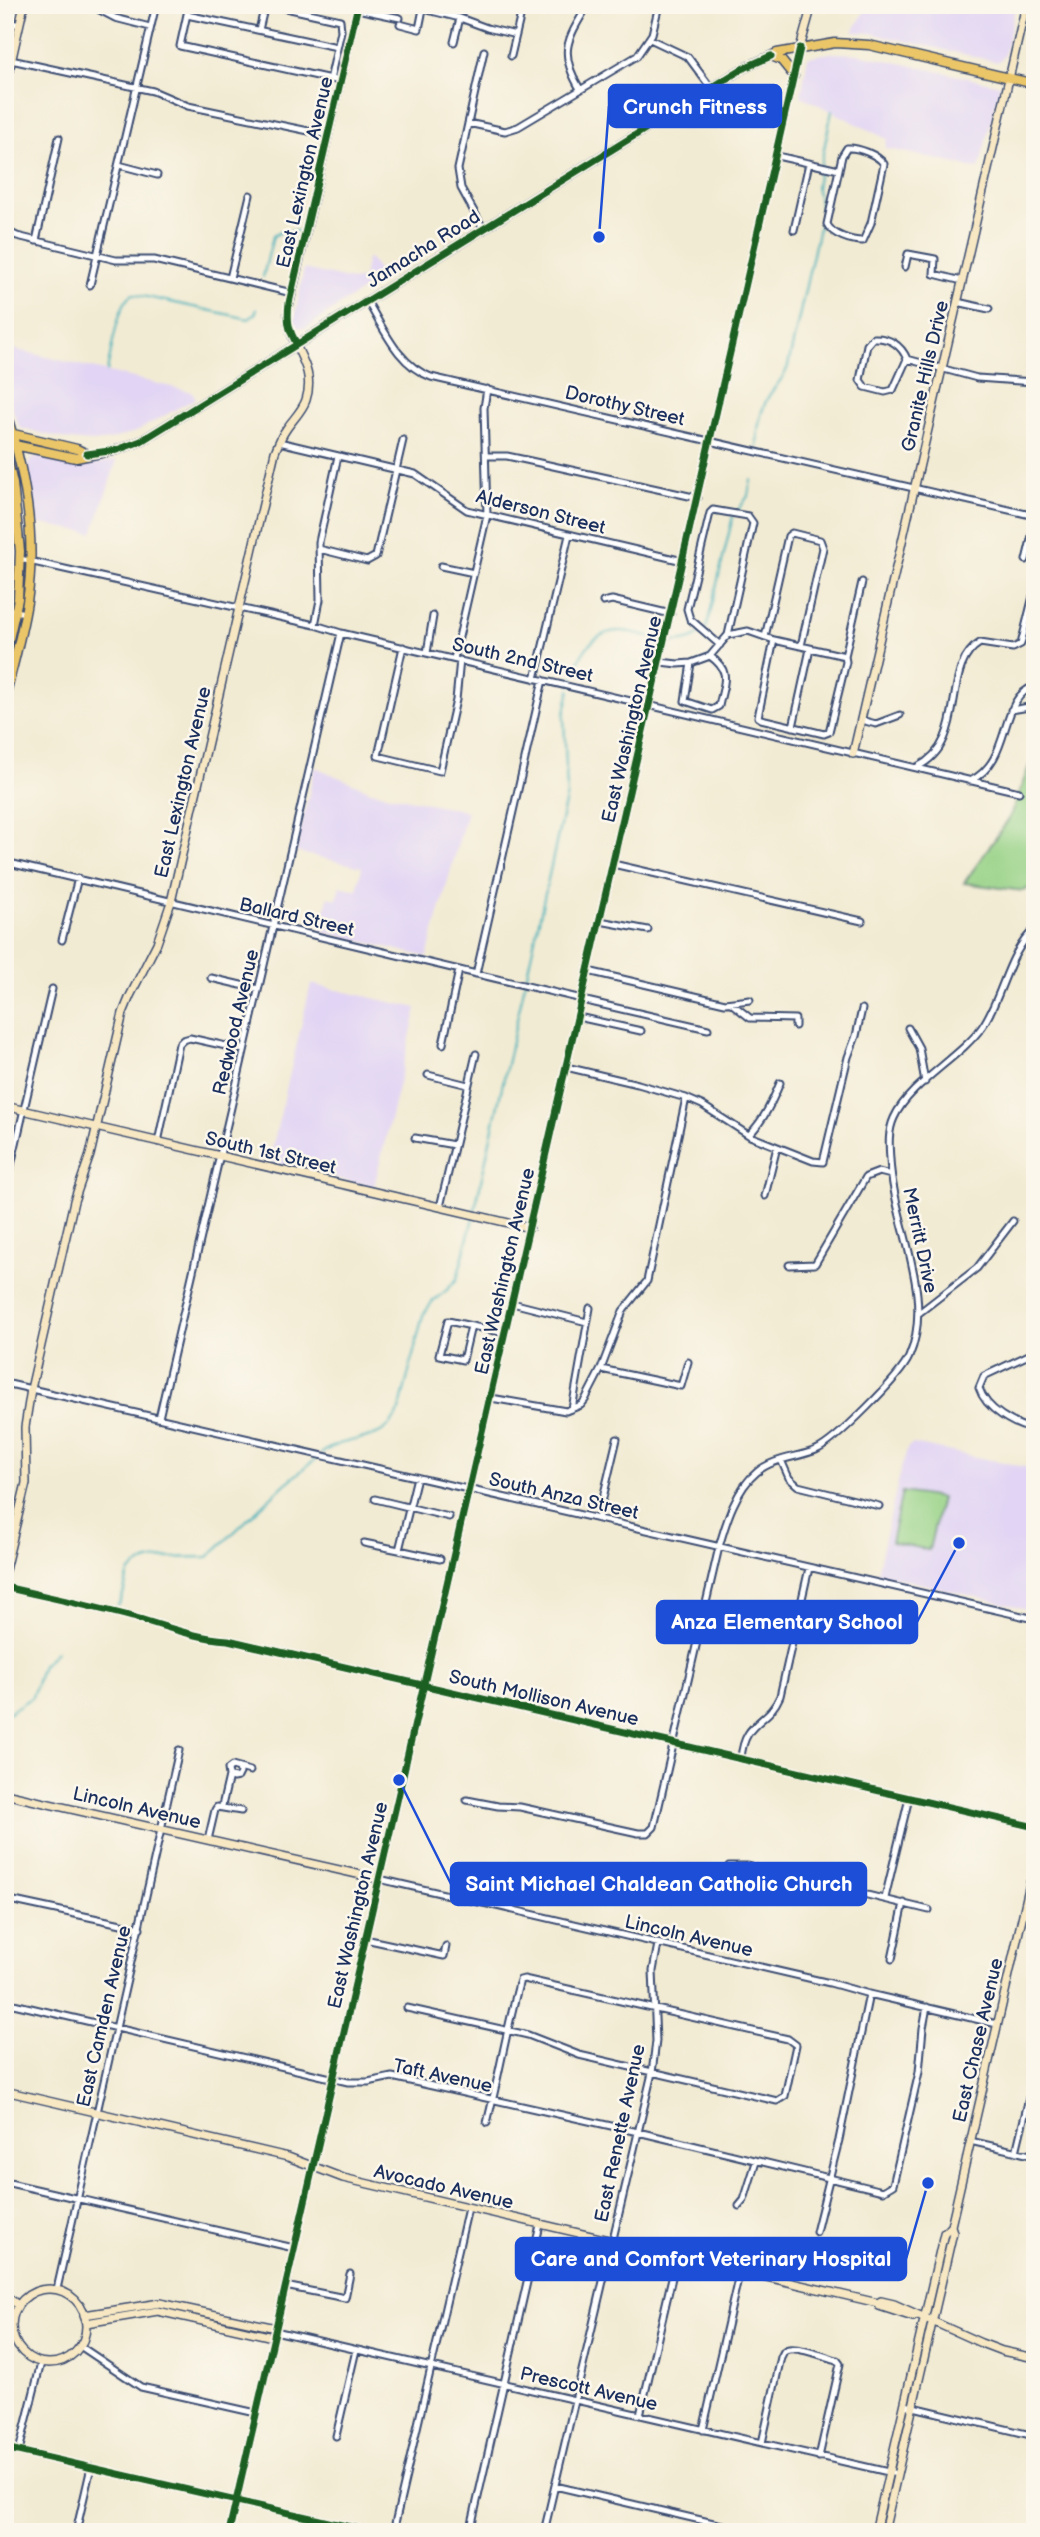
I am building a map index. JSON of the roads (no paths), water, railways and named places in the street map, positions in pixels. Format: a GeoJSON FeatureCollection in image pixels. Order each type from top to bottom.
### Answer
{"type":"FeatureCollection","features":[{"type":"Feature","properties":{"kind":"main road"},"geometry":{"type":"LineString","coordinates":[[5,89],[24,5]]}},
{"type":"Feature","properties":{"kind":"main road","name":"East Washington Avenue"},"geometry":{"type":"LineString","coordinates":[[229,2532],[812,5]]}},
{"type":"Feature","properties":{"kind":"main road","name":"Granite Hills Drive"},"geometry":{"type":"LineString","coordinates":[[853,754],[1026,5]]}},
{"type":"Feature","properties":{"kind":"main road","name":"East Lexington Avenue"},"geometry":{"type":"LineString","coordinates":[[5,1570],[26,1483],[26,1414],[74,1201],[96,1128],[124,1013],[157,943],[171,902],[275,452],[305,401],[308,370],[288,324],[292,293],[357,7]]}},
{"type":"Feature","properties":{"kind":"main road","name":"Jamacha Road"},"geometry":{"type":"LineString","coordinates":[[5,443],[76,458],[117,450],[141,441],[742,69],[771,56],[835,43],[869,45],[1035,84]]}},
{"type":"Feature","properties":{"kind":"main road"},"geometry":{"type":"LineString","coordinates":[[771,56],[781,60],[794,76]]}},
{"type":"Feature","properties":{"kind":"main road"},"geometry":{"type":"LineString","coordinates":[[5,410],[9,433],[17,445],[21,465],[29,516],[30,562],[25,613],[8,669],[5,697]]}},
{"type":"Feature","properties":{"kind":"main road","name":"Jamacha Road"},"geometry":{"type":"LineString","coordinates":[[9,433],[76,449],[86,454]]}},
{"type":"Feature","properties":{"kind":"main road"},"geometry":{"type":"LineString","coordinates":[[5,449],[12,477],[20,559],[15,611],[5,657]]}},
{"type":"Feature","properties":{"kind":"main road"},"geometry":{"type":"LineString","coordinates":[[21,465],[37,450]]}},
{"type":"Feature","properties":{"kind":"main road"},"geometry":{"type":"LineString","coordinates":[[5,464],[12,477]]}},
{"type":"Feature","properties":{"kind":"main road","name":"South 1st Street"},"geometry":{"type":"LineString","coordinates":[[5,1106],[530,1228]]}},
{"type":"Feature","properties":{"kind":"main road","name":"South Mollison Avenue"},"geometry":{"type":"LineString","coordinates":[[5,1587],[135,1618],[164,1628],[238,1642],[1035,1827]]}},
{"type":"Feature","properties":{"kind":"main road","name":"Lincoln Avenue"},"geometry":{"type":"LineString","coordinates":[[5,1794],[379,1879]]}},
{"type":"Feature","properties":{"kind":"main road","name":"East Chase Avenue"},"geometry":{"type":"LineString","coordinates":[[909,2406],[934,2322],[953,2234],[951,2225],[1035,1862]]}},
{"type":"Feature","properties":{"kind":"main road","name":"Avocado Avenue"},"geometry":{"type":"LineString","coordinates":[[5,2091],[288,2157],[343,2178],[468,2208],[881,2301],[904,2307],[981,2343],[1033,2358]]}},
{"type":"Feature","properties":{"kind":"main road","name":"East Chase Avenue"},"geometry":{"type":"LineString","coordinates":[[875,2532],[909,2406],[944,2232],[951,2225]]}},
{"type":"Feature","properties":{"kind":"main road"},"geometry":{"type":"LineString","coordinates":[[57,2289],[75,2299],[85,2319],[80,2346],[63,2361],[41,2362],[22,2352],[9,2334],[13,2315],[18,2305],[33,2292],[57,2289]]}},
{"type":"Feature","properties":{"kind":"main road"},"geometry":{"type":"LineString","coordinates":[[5,2295],[18,2305]]}},
{"type":"Feature","properties":{"kind":"main road","name":"Prescott Avenue"},"geometry":{"type":"LineString","coordinates":[[85,2319],[158,2311],[275,2332]]}},
{"type":"Feature","properties":{"kind":"main road"},"geometry":{"type":"LineString","coordinates":[[5,2448],[372,2532]]}},
{"type":"Feature","properties":{"kind":"main road","name":"East Chase Avenue"},"geometry":{"type":"LineString","coordinates":[[884,2532],[893,2473]]}},
{"type":"Feature","properties":{"kind":"street"},"geometry":{"type":"LineString","coordinates":[[90,285],[156,5]]}},
{"type":"Feature","properties":{"kind":"street"},"geometry":{"type":"LineString","coordinates":[[189,5],[180,46],[340,81]]}},
{"type":"Feature","properties":{"kind":"street"},"geometry":{"type":"LineString","coordinates":[[259,30],[265,5]]}},
{"type":"Feature","properties":{"kind":"street"},"geometry":{"type":"LineString","coordinates":[[272,5],[340,20],[342,25],[330,80]]}},
{"type":"Feature","properties":{"kind":"street"},"geometry":{"type":"LineString","coordinates":[[511,56],[523,5]]}},
{"type":"Feature","properties":{"kind":"street"},"geometry":{"type":"LineString","coordinates":[[580,89],[568,67],[567,47],[571,32],[588,5]]}},
{"type":"Feature","properties":{"kind":"street"},"geometry":{"type":"LineString","coordinates":[[468,123],[505,131],[518,127],[637,56],[650,39],[659,5]]}},
{"type":"Feature","properties":{"kind":"street"},"geometry":{"type":"LineString","coordinates":[[92,6],[115,18],[150,27]]}},
{"type":"Feature","properties":{"kind":"street"},"geometry":{"type":"LineString","coordinates":[[357,7],[419,29],[423,7],[487,29],[516,35]]}},
{"type":"Feature","properties":{"kind":"street"},"geometry":{"type":"LineString","coordinates":[[187,15],[337,47]]}},
{"type":"Feature","properties":{"kind":"street"},"geometry":{"type":"LineString","coordinates":[[454,42],[460,18]]}},
{"type":"Feature","properties":{"kind":"street"},"geometry":{"type":"LineString","coordinates":[[5,22],[19,25]]}},
{"type":"Feature","properties":{"kind":"street"},"geometry":{"type":"LineString","coordinates":[[650,39],[688,57],[711,88]]}},
{"type":"Feature","properties":{"kind":"street"},"geometry":{"type":"LineString","coordinates":[[484,51],[459,159],[458,176],[461,188],[484,229]]}},
{"type":"Feature","properties":{"kind":"street"},"geometry":{"type":"LineString","coordinates":[[11,60],[153,91],[188,106],[328,135]]}},
{"type":"Feature","properties":{"kind":"street"},"geometry":{"type":"LineString","coordinates":[[36,241],[59,138]]}},
{"type":"Feature","properties":{"kind":"street"},"geometry":{"type":"LineString","coordinates":[[852,147],[880,158],[884,164],[871,223],[867,237],[863,240],[851,239],[828,228],[839,170],[844,151],[852,147]]}},
{"type":"Feature","properties":{"kind":"street"},"geometry":{"type":"LineString","coordinates":[[777,156],[839,170]]}},
{"type":"Feature","properties":{"kind":"street"},"geometry":{"type":"LineString","coordinates":[[794,230],[808,163]]}},
{"type":"Feature","properties":{"kind":"street"},"geometry":{"type":"LineString","coordinates":[[119,165],[157,175]]}},
{"type":"Feature","properties":{"kind":"street"},"geometry":{"type":"LineString","coordinates":[[230,278],[250,195]]}},
{"type":"Feature","properties":{"kind":"street"},"geometry":{"type":"LineString","coordinates":[[5,230],[17,236],[97,256],[116,260],[154,260],[292,293]]}},
{"type":"Feature","properties":{"kind":"street"},"geometry":{"type":"LineString","coordinates":[[905,267],[908,254],[935,260],[933,274],[962,281]]}},
{"type":"Feature","properties":{"kind":"street","name":"Dorothy Street"},"geometry":{"type":"LineString","coordinates":[[367,301],[401,356],[418,372],[1035,516]]}},
{"type":"Feature","properties":{"kind":"street"},"geometry":{"type":"LineString","coordinates":[[957,302],[989,309]]}},
{"type":"Feature","properties":{"kind":"street"},"geometry":{"type":"LineString","coordinates":[[907,359],[893,390],[885,391],[863,384],[860,377],[867,345],[873,338],[893,342],[907,359],[914,363],[977,378],[1035,382]]}},
{"type":"Feature","properties":{"kind":"street"},"geometry":{"type":"LineString","coordinates":[[403,647],[378,756],[440,771],[456,700],[457,660],[487,515],[484,408],[487,389]]}},
{"type":"Feature","properties":{"kind":"street"},"geometry":{"type":"LineString","coordinates":[[319,549],[366,561],[376,556],[403,440]]}},
{"type":"Feature","properties":{"kind":"street","name":"Alderson Street"},"geometry":{"type":"LineString","coordinates":[[279,442],[397,469],[427,480],[445,497],[467,510],[683,561]]}},
{"type":"Feature","properties":{"kind":"street"},"geometry":{"type":"LineString","coordinates":[[315,625],[320,600],[319,549],[338,456]]}},
{"type":"Feature","properties":{"kind":"street"},"geometry":{"type":"LineString","coordinates":[[486,456],[508,456],[698,498]]}},
{"type":"Feature","properties":{"kind":"street"},"geometry":{"type":"LineString","coordinates":[[660,662],[691,663],[710,656],[720,645],[728,635],[753,523],[748,516],[713,510],[710,513],[687,609],[690,620],[720,645]]}},
{"type":"Feature","properties":{"kind":"street"},"geometry":{"type":"LineString","coordinates":[[1026,560],[1035,523]]}},
{"type":"Feature","properties":{"kind":"street"},"geometry":{"type":"LineString","coordinates":[[765,637],[788,536],[792,533],[820,540],[823,548],[801,646]]}},
{"type":"Feature","properties":{"kind":"street"},"geometry":{"type":"LineString","coordinates":[[535,679],[569,535]]}},
{"type":"Feature","properties":{"kind":"street","name":"South 2nd Street"},"geometry":{"type":"LineString","coordinates":[[20,559],[239,607],[1019,792]]}},
{"type":"Feature","properties":{"kind":"street"},"geometry":{"type":"LineString","coordinates":[[441,566],[474,573]]}},
{"type":"Feature","properties":{"kind":"street"},"geometry":{"type":"LineString","coordinates":[[774,640],[758,712],[761,719],[824,734],[831,729],[862,582]]}},
{"type":"Feature","properties":{"kind":"street"},"geometry":{"type":"LineString","coordinates":[[914,768],[929,760],[945,741],[967,653],[980,643],[1013,648],[1021,643],[1035,588]]}},
{"type":"Feature","properties":{"kind":"street"},"geometry":{"type":"LineString","coordinates":[[604,602],[612,600],[671,614]]}},
{"type":"Feature","properties":{"kind":"street"},"geometry":{"type":"LineString","coordinates":[[5,608],[25,613]]}},
{"type":"Feature","properties":{"kind":"street"},"geometry":{"type":"LineString","coordinates":[[427,653],[433,616]]}},
{"type":"Feature","properties":{"kind":"street"},"geometry":{"type":"LineString","coordinates":[[728,635],[748,631],[774,640],[845,656]]}},
{"type":"Feature","properties":{"kind":"street","name":"Redwood Avenue"},"geometry":{"type":"LineString","coordinates":[[159,1418],[341,633]]}},
{"type":"Feature","properties":{"kind":"street"},"geometry":{"type":"LineString","coordinates":[[793,727],[810,649]]}},
{"type":"Feature","properties":{"kind":"street"},"geometry":{"type":"LineString","coordinates":[[691,663],[685,701],[712,710],[719,706],[725,674],[722,665],[710,656]]}},
{"type":"Feature","properties":{"kind":"street"},"geometry":{"type":"LineString","coordinates":[[476,974],[543,680]]}},
{"type":"Feature","properties":{"kind":"street"},"geometry":{"type":"LineString","coordinates":[[970,781],[986,771],[995,760],[1012,710],[1023,692],[1035,687]]}},
{"type":"Feature","properties":{"kind":"street"},"geometry":{"type":"LineString","coordinates":[[1012,710],[1035,706]]}},
{"type":"Feature","properties":{"kind":"street"},"geometry":{"type":"LineString","coordinates":[[861,720],[876,724],[900,715]]}},
{"type":"Feature","properties":{"kind":"street","name":"Ballard Street"},"geometry":{"type":"LineString","coordinates":[[5,862],[708,1029]]}},
{"type":"Feature","properties":{"kind":"street"},"geometry":{"type":"LineString","coordinates":[[613,864],[862,921]]}},
{"type":"Feature","properties":{"kind":"street"},"geometry":{"type":"LineString","coordinates":[[62,940],[78,878]]}},
{"type":"Feature","properties":{"kind":"street"},"geometry":{"type":"LineString","coordinates":[[600,920],[648,930]]}},
{"type":"Feature","properties":{"kind":"street","name":"Merritt Drive"},"geometry":{"type":"LineString","coordinates":[[467,1800],[520,1807],[638,1833],[648,1833],[654,1827],[725,1524],[745,1486],[762,1468],[815,1450],[832,1440],[897,1375],[910,1355],[919,1312],[891,1175],[890,1136],[893,1119],[903,1103],[978,1032],[994,1007],[1020,946],[1035,929]]}},
{"type":"Feature","properties":{"kind":"street"},"geometry":{"type":"LineString","coordinates":[[443,1044],[459,970]]}},
{"type":"Feature","properties":{"kind":"street"},"geometry":{"type":"LineString","coordinates":[[589,971],[728,1003],[750,1000]]}},
{"type":"Feature","properties":{"kind":"street"},"geometry":{"type":"LineString","coordinates":[[211,978],[258,989]]}},
{"type":"Feature","properties":{"kind":"street"},"geometry":{"type":"LineString","coordinates":[[5,1191],[52,989]]}},
{"type":"Feature","properties":{"kind":"street"},"geometry":{"type":"LineString","coordinates":[[728,1003],[750,1018],[795,1019],[795,1026]]}},
{"type":"Feature","properties":{"kind":"street"},"geometry":{"type":"LineString","coordinates":[[566,1067],[686,1098],[749,1135],[814,1161],[823,1162],[862,1009]]}},
{"type":"Feature","properties":{"kind":"street"},"geometry":{"type":"LineString","coordinates":[[578,1017],[641,1031]]}},
{"type":"Feature","properties":{"kind":"street"},"geometry":{"type":"LineString","coordinates":[[908,1028],[919,1048],[925,1082]]}},
{"type":"Feature","properties":{"kind":"street"},"geometry":{"type":"LineString","coordinates":[[158,1142],[179,1044],[190,1038],[244,1050]]}},
{"type":"Feature","properties":{"kind":"street"},"geometry":{"type":"LineString","coordinates":[[440,1207],[475,1054]]}},
{"type":"Feature","properties":{"kind":"street"},"geometry":{"type":"LineString","coordinates":[[428,1075],[468,1085]]}},
{"type":"Feature","properties":{"kind":"street"},"geometry":{"type":"LineString","coordinates":[[749,1135],[757,1127],[780,1083]]}},
{"type":"Feature","properties":{"kind":"street"},"geometry":{"type":"LineString","coordinates":[[491,1398],[566,1411],[581,1405],[601,1368],[623,1311],[647,1281],[686,1098]]}},
{"type":"Feature","properties":{"kind":"street"},"geometry":{"type":"LineString","coordinates":[[415,1138],[454,1145]]}},
{"type":"Feature","properties":{"kind":"street"},"geometry":{"type":"LineString","coordinates":[[765,1196],[777,1147]]}},
{"type":"Feature","properties":{"kind":"street"},"geometry":{"type":"LineString","coordinates":[[789,1265],[815,1264],[866,1177],[879,1172],[891,1175]]}},
{"type":"Feature","properties":{"kind":"street"},"geometry":{"type":"LineString","coordinates":[[919,1312],[977,1268],[1013,1222]]}},
{"type":"Feature","properties":{"kind":"street"},"geometry":{"type":"LineString","coordinates":[[512,1303],[587,1322]]}},
{"type":"Feature","properties":{"kind":"street"},"geometry":{"type":"LineString","coordinates":[[572,1409],[590,1308]]}},
{"type":"Feature","properties":{"kind":"street"},"geometry":{"type":"LineString","coordinates":[[471,1326],[463,1360],[439,1355],[448,1321],[505,1333]]}},
{"type":"Feature","properties":{"kind":"street"},"geometry":{"type":"LineString","coordinates":[[1035,1352],[984,1376],[979,1384],[981,1395],[1000,1414],[1011,1422],[1035,1430]]}},
{"type":"Feature","properties":{"kind":"street"},"geometry":{"type":"LineString","coordinates":[[601,1368],[681,1386],[688,1362]]}},
{"type":"Feature","properties":{"kind":"street","name":"South Anza Street"},"geometry":{"type":"LineString","coordinates":[[5,1383],[1035,1619]]}},
{"type":"Feature","properties":{"kind":"street"},"geometry":{"type":"LineString","coordinates":[[598,1519],[618,1439]]}},
{"type":"Feature","properties":{"kind":"street"},"geometry":{"type":"LineString","coordinates":[[781,1460],[789,1478],[798,1486],[879,1506]]}},
{"type":"Feature","properties":{"kind":"street"},"geometry":{"type":"LineString","coordinates":[[399,1550],[417,1477]]}},
{"type":"Feature","properties":{"kind":"street"},"geometry":{"type":"LineString","coordinates":[[375,1499],[449,1517]]}},
{"type":"Feature","properties":{"kind":"street"},"geometry":{"type":"LineString","coordinates":[[364,1543],[440,1559]]}},
{"type":"Feature","properties":{"kind":"street"},"geometry":{"type":"LineString","coordinates":[[741,1759],[748,1733],[772,1710],[780,1696],[809,1568]]}},
{"type":"Feature","properties":{"kind":"street","name":"East Camden Avenue"},"geometry":{"type":"LineString","coordinates":[[57,2289],[180,1750]]}},
{"type":"Feature","properties":{"kind":"street"},"geometry":{"type":"LineString","coordinates":[[222,1806],[230,1768],[250,1771]]}},
{"type":"Feature","properties":{"kind":"street"},"geometry":{"type":"LineString","coordinates":[[886,1898],[909,1798]]}},
{"type":"Feature","properties":{"kind":"street"},"geometry":{"type":"LineString","coordinates":[[208,1840],[215,1810],[222,1806],[241,1811]]}},
{"type":"Feature","properties":{"kind":"street"},"geometry":{"type":"LineString","coordinates":[[729,1866],[748,1866],[929,1910]]}},
{"type":"Feature","properties":{"kind":"street","name":"Lincoln Avenue"},"geometry":{"type":"LineString","coordinates":[[379,1879],[997,2024]]}},
{"type":"Feature","properties":{"kind":"street"},"geometry":{"type":"LineString","coordinates":[[5,1899],[140,1928]]}},
{"type":"Feature","properties":{"kind":"street"},"geometry":{"type":"LineString","coordinates":[[892,1959],[904,1903]]}},
{"type":"Feature","properties":{"kind":"street"},"geometry":{"type":"LineString","coordinates":[[365,1939],[444,1956],[446,1946]]}},
{"type":"Feature","properties":{"kind":"street","name":"East Renette Avenue"},"geometry":{"type":"LineString","coordinates":[[544,2532],[652,2073],[656,2041],[653,1971],[658,1944]]}},
{"type":"Feature","properties":{"kind":"street"},"geometry":{"type":"LineString","coordinates":[[407,2008],[509,2031],[528,2035],[579,2055],[773,2100],[781,2100],[785,2096],[796,2045],[788,2039],[537,1981],[520,1980],[509,2031],[493,2101],[487,2123]]}},
{"type":"Feature","properties":{"kind":"street"},"geometry":{"type":"LineString","coordinates":[[816,2232],[831,2179],[860,2049],[869,1994]]}},
{"type":"Feature","properties":{"kind":"street","name":"Taft Avenue"},"geometry":{"type":"LineString","coordinates":[[5,2002],[333,2079],[354,2083],[392,2077],[883,2191],[893,2185],[919,2072],[927,2007]]}},
{"type":"Feature","properties":{"kind":"street"},"geometry":{"type":"LineString","coordinates":[[1016,2152],[1035,2073]]}},
{"type":"Feature","properties":{"kind":"street"},"geometry":{"type":"LineString","coordinates":[[970,2141],[1035,2156]]}},
{"type":"Feature","properties":{"kind":"street"},"geometry":{"type":"LineString","coordinates":[[739,2206],[744,2200],[756,2162]]}},
{"type":"Feature","properties":{"kind":"street"},"geometry":{"type":"LineString","coordinates":[[5,2182],[294,2248]]}},
{"type":"Feature","properties":{"kind":"street"},"geometry":{"type":"LineString","coordinates":[[393,2532],[468,2208]]}},
{"type":"Feature","properties":{"kind":"street"},"geometry":{"type":"LineString","coordinates":[[470,2532],[540,2225]]}},
{"type":"Feature","properties":{"kind":"street"},"geometry":{"type":"LineString","coordinates":[[640,2415],[677,2256]]}},
{"type":"Feature","properties":{"kind":"street"},"geometry":{"type":"LineString","coordinates":[[703,2430],[740,2270]]}},
{"type":"Feature","properties":{"kind":"street"},"geometry":{"type":"LineString","coordinates":[[285,2286],[345,2298],[350,2274]]}},
{"type":"Feature","properties":{"kind":"street","name":"Prescott Avenue"},"geometry":{"type":"LineString","coordinates":[[275,2332],[893,2473]]}},
{"type":"Feature","properties":{"kind":"street"},"geometry":{"type":"LineString","coordinates":[[80,2346],[141,2388],[256,2413]]}},
{"type":"Feature","properties":{"kind":"street"},"geometry":{"type":"LineString","coordinates":[[335,2436],[356,2350]]}},
{"type":"Feature","properties":{"kind":"street"},"geometry":{"type":"LineString","coordinates":[[762,2443],[781,2357],[784,2351],[796,2350],[837,2360],[840,2370],[819,2456]]}},
{"type":"Feature","properties":{"kind":"street"},"geometry":{"type":"LineString","coordinates":[[19,2451],[41,2362]]}},
{"type":"Feature","properties":{"kind":"street"},"geometry":{"type":"LineString","coordinates":[[909,2406],[1035,2436]]}},
{"type":"Feature","properties":{"kind":"street"},"geometry":{"type":"LineString","coordinates":[[76,2532],[91,2467]]}},
{"type":"Feature","properties":{"kind":"street"},"geometry":{"type":"LineString","coordinates":[[555,2486],[752,2532]]}},
{"type":"Feature","properties":{"kind":"waterway"},"geometry":{"type":"LineString","coordinates":[[757,447],[764,406],[788,366],[822,214],[816,186],[832,111]]}},
{"type":"Feature","properties":{"kind":"waterway"},"geometry":{"type":"LineString","coordinates":[[263,277],[273,236],[281,232],[299,231]]}},
{"type":"Feature","properties":{"kind":"waterway"},"geometry":{"type":"LineString","coordinates":[[107,371],[119,317],[123,306],[133,294],[249,319],[257,309]]}},
{"type":"Feature","properties":{"kind":"waterway"},"geometry":{"type":"LineString","coordinates":[[737,512],[748,496],[751,480]]}},
{"type":"Feature","properties":{"kind":"waterway"},"geometry":{"type":"LineString","coordinates":[[673,642],[692,638],[707,626],[733,516]]}},
{"type":"Feature","properties":{"kind":"waterway"},"geometry":{"type":"LineString","coordinates":[[571,685],[581,656],[586,648],[601,636],[621,631],[654,638]]}},
{"type":"Feature","properties":{"kind":"waterway"},"geometry":{"type":"LineString","coordinates":[[474,1213],[567,794],[564,716],[570,690]]}},
{"type":"Feature","properties":{"kind":"waterway"},"geometry":{"type":"LineString","coordinates":[[321,1454],[343,1443],[375,1435],[393,1421],[400,1408],[423,1315],[433,1301],[457,1279],[473,1218]]}},
{"type":"Feature","properties":{"kind":"waterway"},"geometry":{"type":"LineString","coordinates":[[118,1605],[129,1574],[134,1568],[165,1558],[208,1557],[285,1484],[317,1458]]}},
{"type":"Feature","properties":{"kind":"waterway"},"geometry":{"type":"LineString","coordinates":[[5,1715],[32,1697],[42,1665],[57,1651]]}},
{"type":"Feature","properties":{"kind":"place","name":"Crunch Fitness"},"geometry":{"type":"Point","coordinates":[599,237]}},
{"type":"Feature","properties":{"kind":"place","name":"Anza Elementary School"},"geometry":{"type":"Point","coordinates":[959,1543]}},
{"type":"Feature","properties":{"kind":"place","name":"Saint Michael Chaldean Catholic Church"},"geometry":{"type":"Point","coordinates":[399,1780]}},
{"type":"Feature","properties":{"kind":"place","name":"Care and Comfort Veterinary Hospital"},"geometry":{"type":"Point","coordinates":[928,2183]}}]}
